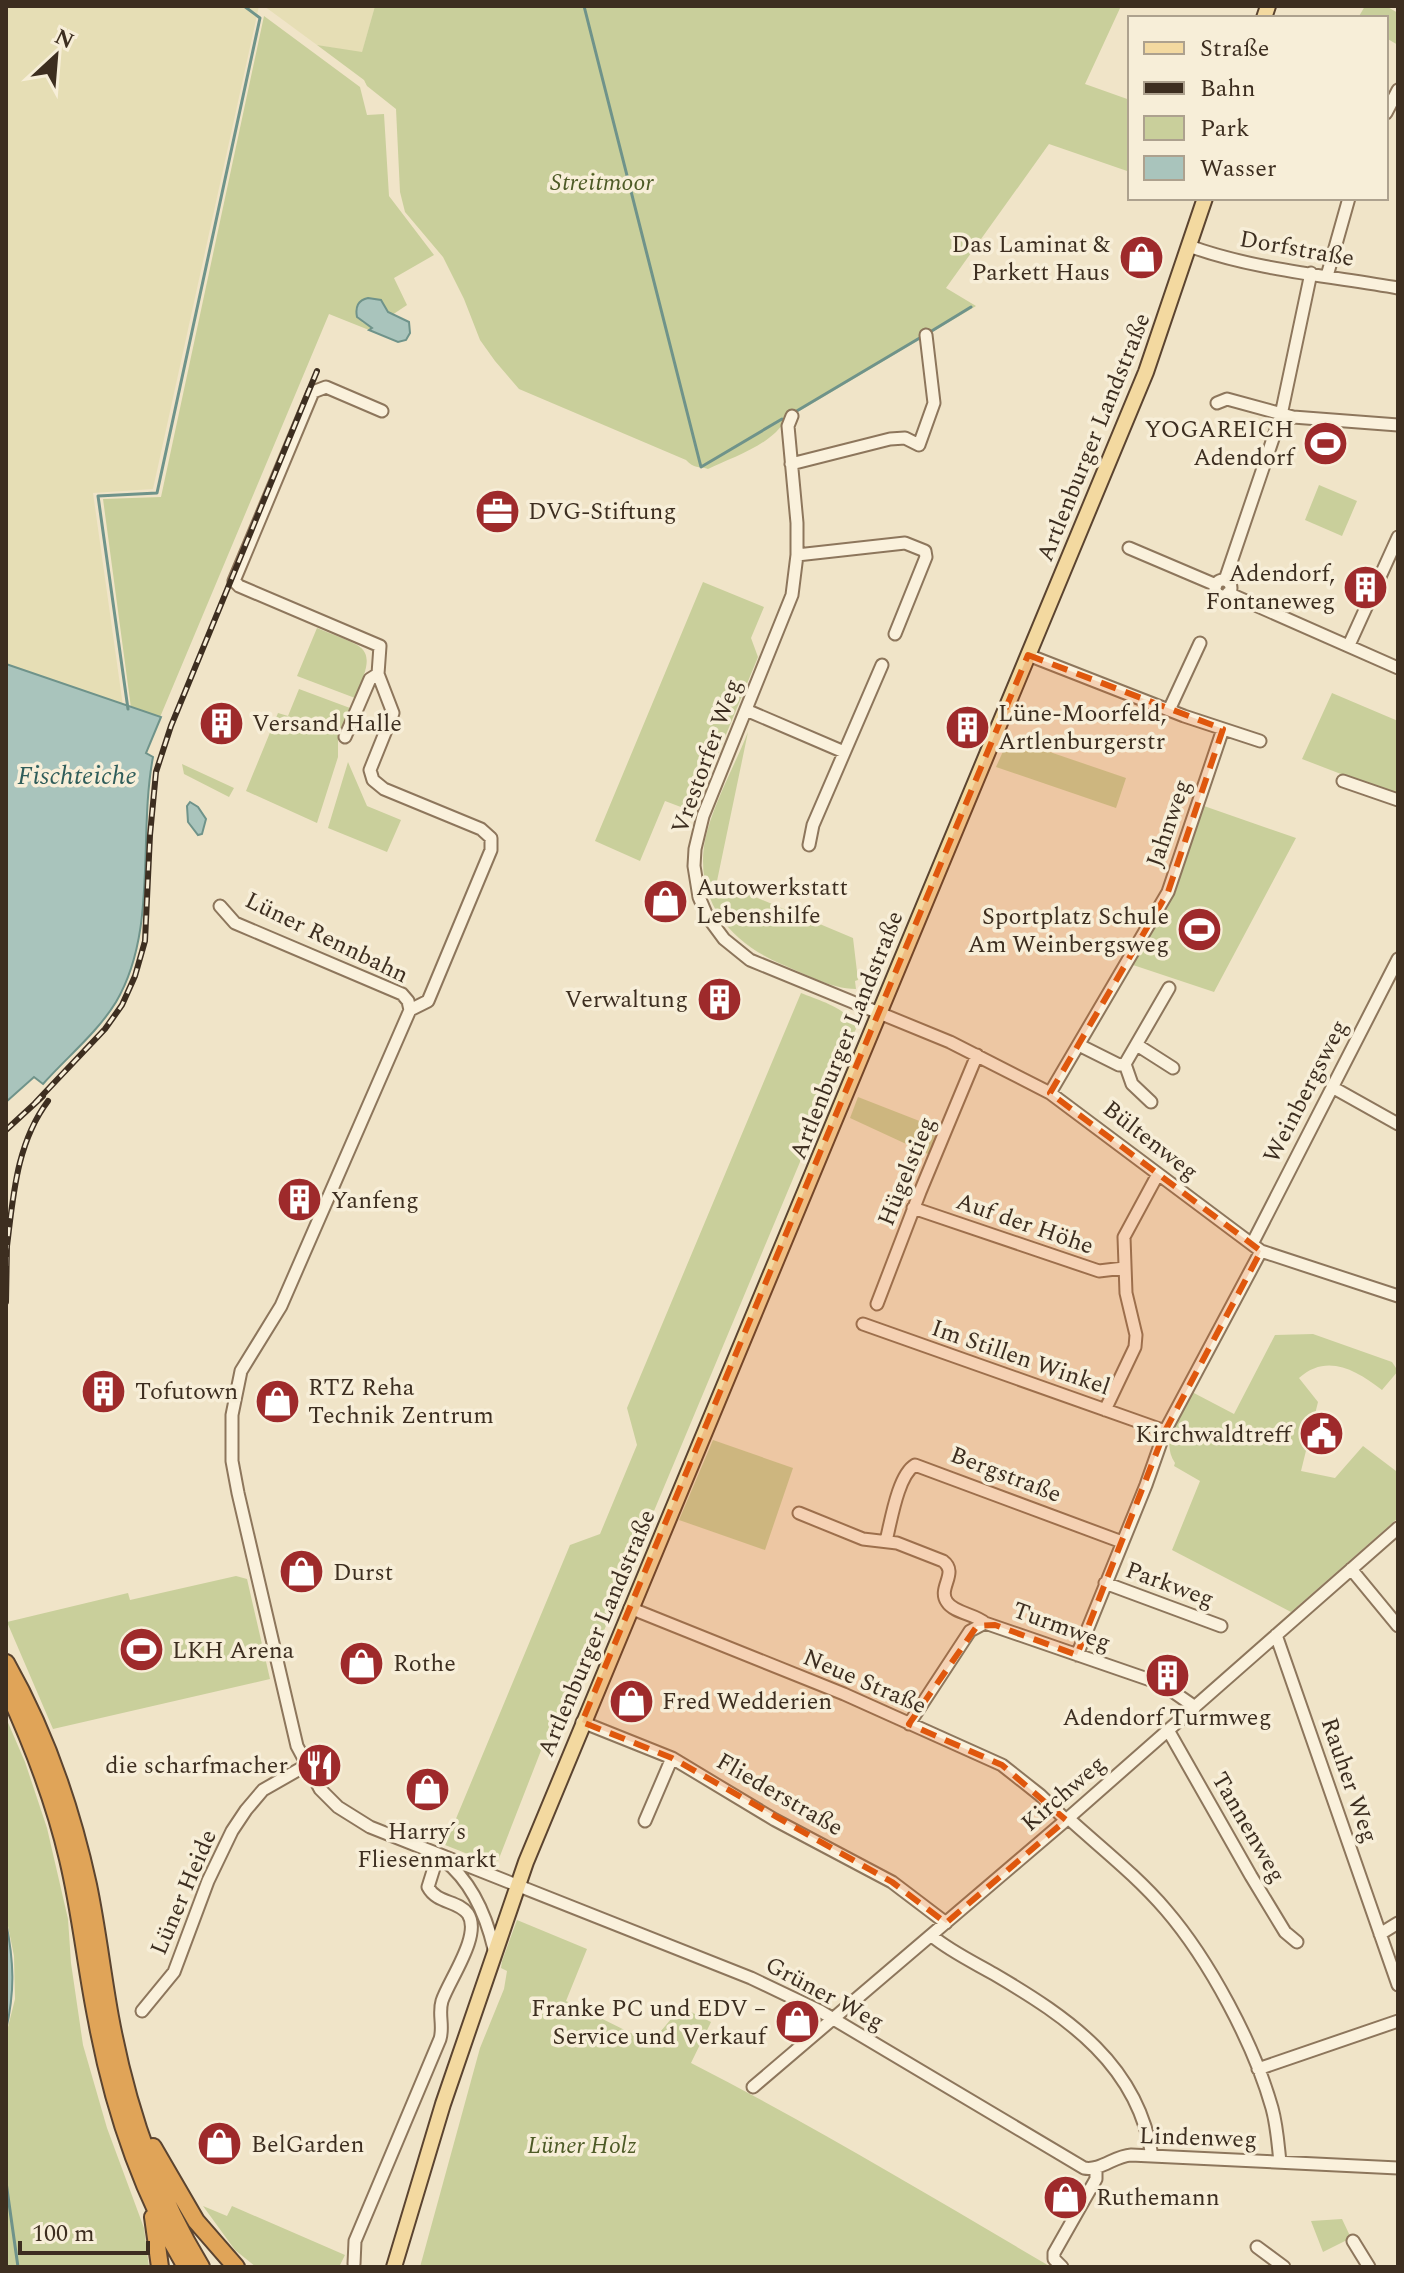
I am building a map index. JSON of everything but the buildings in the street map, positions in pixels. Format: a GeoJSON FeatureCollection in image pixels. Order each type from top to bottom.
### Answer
{"type":"FeatureCollection","features":[{"type":"Feature","properties":{"kind":"highway"},"geometry":{"type":"LineString","coordinates":[[6,1663],[38,1727],[72,1821],[94,1915],[117,2050],[132,2110],[152,2167],[201,2267]]}},
{"type":"Feature","properties":{"kind":"highway"},"geometry":{"type":"LineString","coordinates":[[6,1687],[37,1757],[59,1825],[81,1917],[103,2053],[119,2113],[148,2192],[186,2267]]}},
{"type":"Feature","properties":{"kind":"highway"},"geometry":{"type":"LineString","coordinates":[[132,2110],[196,2221],[236,2267]]}},
{"type":"Feature","properties":{"kind":"highway"},"geometry":{"type":"LineString","coordinates":[[148,2192],[160,2267]]}},
{"type":"Feature","properties":{"kind":"main road","name":"Artlenburger Landstraße"},"geometry":{"type":"LineString","coordinates":[[394,2267],[517,1885],[582,1722],[1147,369],[1204,200]]}},
{"type":"Feature","properties":{"kind":"street"},"geometry":{"type":"LineString","coordinates":[[1388,109],[1398,90]]}},
{"type":"Feature","properties":{"kind":"street"},"geometry":{"type":"LineString","coordinates":[[1327,276],[1348,200]]}},
{"type":"Feature","properties":{"kind":"street","name":"Dorfstraße"},"geometry":{"type":"LineString","coordinates":[[1189,246],[1213,254],[1398,288]]}},
{"type":"Feature","properties":{"kind":"street"},"geometry":{"type":"LineString","coordinates":[[1311,273],[1281,415],[1220,583],[1219,594],[1228,593],[1398,668]]}},
{"type":"Feature","properties":{"kind":"street"},"geometry":{"type":"LineString","coordinates":[[791,464],[890,439],[905,438],[919,445],[934,403],[926,335]]}},
{"type":"Feature","properties":{"kind":"street"},"geometry":{"type":"LineString","coordinates":[[345,737],[370,679],[378,674],[380,646],[239,586],[234,581],[313,392],[326,387],[382,411]]}},
{"type":"Feature","properties":{"kind":"street"},"geometry":{"type":"LineString","coordinates":[[1217,403],[1227,399],[1281,415],[1398,425]]}},
{"type":"Feature","properties":{"kind":"street","name":"Vrestorfer Weg"},"geometry":{"type":"LineString","coordinates":[[792,416],[788,426],[797,555],[792,595],[697,833],[696,882],[707,916],[724,939],[750,960],[879,1013]]}},
{"type":"Feature","properties":{"kind":"street"},"geometry":{"type":"LineString","coordinates":[[1349,645],[1398,537]]}},
{"type":"Feature","properties":{"kind":"street"},"geometry":{"type":"LineString","coordinates":[[797,555],[905,543],[925,551],[926,557],[895,634]]}},
{"type":"Feature","properties":{"kind":"street"},"geometry":{"type":"LineString","coordinates":[[1129,548],[1220,583]]}},
{"type":"Feature","properties":{"kind":"street"},"geometry":{"type":"LineString","coordinates":[[1169,710],[1200,643]]}},
{"type":"Feature","properties":{"kind":"street"},"geometry":{"type":"LineString","coordinates":[[1028,655],[1169,710],[1260,741]]}},
{"type":"Feature","properties":{"kind":"street"},"geometry":{"type":"LineString","coordinates":[[809,845],[813,825],[882,665]]}},
{"type":"Feature","properties":{"kind":"street","name":"Lüner Rennbahn"},"geometry":{"type":"LineString","coordinates":[[378,674],[393,713],[370,770],[373,780],[384,789],[481,829],[491,838],[492,844],[428,1001],[410,1010]]}},
{"type":"Feature","properties":{"kind":"street"},"geometry":{"type":"LineString","coordinates":[[746,710],[844,752]]}},
{"type":"Feature","properties":{"kind":"street","name":"Jahnweg"},"geometry":{"type":"LineString","coordinates":[[1050,1093],[1168,892],[1223,729]]}},
{"type":"Feature","properties":{"kind":"street"},"geometry":{"type":"LineString","coordinates":[[1343,781],[1398,800]]}},
{"type":"Feature","properties":{"kind":"street","name":"Lüner Rennbahn"},"geometry":{"type":"LineString","coordinates":[[220,906],[235,923],[402,994],[410,1010],[281,1306],[241,1371],[232,1415],[232,1461],[238,1493],[297,1746],[320,1789],[358,1822],[517,1885]]}},
{"type":"Feature","properties":{"kind":"street","name":"Weinbergsweg"},"geometry":{"type":"LineString","coordinates":[[1077,1655],[1165,1431],[1332,1087],[1398,959]]}},
{"type":"Feature","properties":{"kind":"street"},"geometry":{"type":"LineString","coordinates":[[1079,1045],[1119,1065],[1125,1064],[1169,988]]}},
{"type":"Feature","properties":{"kind":"street","name":"Bültenweg"},"geometry":{"type":"LineString","coordinates":[[879,1013],[977,1055],[1050,1093],[1256,1248],[1398,1296]]}},
{"type":"Feature","properties":{"kind":"street"},"geometry":{"type":"LineString","coordinates":[[1137,1045],[1173,1068]]}},
{"type":"Feature","properties":{"kind":"street","name":"Hügelstieg"},"geometry":{"type":"LineString","coordinates":[[877,1304],[977,1055]]}},
{"type":"Feature","properties":{"kind":"street"},"geometry":{"type":"LineString","coordinates":[[1125,1064],[1132,1084],[1151,1102]]}},
{"type":"Feature","properties":{"kind":"street"},"geometry":{"type":"LineString","coordinates":[[1332,1087],[1398,1124]]}},
{"type":"Feature","properties":{"kind":"street"},"geometry":{"type":"LineString","coordinates":[[1105,1410],[1135,1347],[1136,1335],[1126,1293],[1124,1237],[1158,1174]]}},
{"type":"Feature","properties":{"kind":"street","name":"Auf der Höhe"},"geometry":{"type":"LineString","coordinates":[[913,1208],[1099,1271],[1124,1268]]}},
{"type":"Feature","properties":{"kind":"street","name":"Im Stillen Winkel"},"geometry":{"type":"LineString","coordinates":[[863,1324],[1165,1431]]}},
{"type":"Feature","properties":{"kind":"street","name":"Bergstraße"},"geometry":{"type":"LineString","coordinates":[[886,1541],[895,1503],[909,1468],[915,1465],[1122,1542]]}},
{"type":"Feature","properties":{"kind":"street"},"geometry":{"type":"LineString","coordinates":[[799,1513],[863,1539],[886,1541],[936,1557],[948,1565],[950,1572],[945,1601],[985,1623]]}},
{"type":"Feature","properties":{"kind":"street","name":"Kirchweg"},"geometry":{"type":"LineString","coordinates":[[753,2087],[1067,1819],[1398,1528]]}},
{"type":"Feature","properties":{"kind":"street"},"geometry":{"type":"LineString","coordinates":[[1351,1569],[1398,1626]]}},
{"type":"Feature","properties":{"kind":"street","name":"Parkweg"},"geometry":{"type":"LineString","coordinates":[[1105,1583],[1221,1626]]}},
{"type":"Feature","properties":{"kind":"street","name":"Neue Straße"},"geometry":{"type":"LineString","coordinates":[[630,1608],[813,1681],[1002,1765],[1040,1795],[1146,1889],[1179,1926],[1219,1990],[1258,2069],[1272,2108],[1280,2162]]}},
{"type":"Feature","properties":{"kind":"street","name":"Turmweg"},"geometry":{"type":"LineString","coordinates":[[909,1724],[970,1631],[985,1623],[1162,1684],[1195,1707]]}},
{"type":"Feature","properties":{"kind":"street","name":"Rauher Weg"},"geometry":{"type":"LineString","coordinates":[[1276,1635],[1398,1985]]}},
{"type":"Feature","properties":{"kind":"street","name":"Fliederstraße"},"geometry":{"type":"LineString","coordinates":[[582,1722],[672,1758],[775,1820],[877,1874],[946,1923]]}},
{"type":"Feature","properties":{"kind":"street","name":"Tannenweg"},"geometry":{"type":"LineString","coordinates":[[1168,1730],[1285,1932],[1297,1942]]}},
{"type":"Feature","properties":{"kind":"street"},"geometry":{"type":"LineString","coordinates":[[645,1821],[672,1758]]}},
{"type":"Feature","properties":{"kind":"street","name":"Lüner Heide"},"geometry":{"type":"LineString","coordinates":[[142,2011],[174,1972],[208,1881],[239,1820],[263,1790],[305,1766]]}},
{"type":"Feature","properties":{"kind":"street"},"geometry":{"type":"LineString","coordinates":[[354,2264],[355,2241],[440,2039],[441,2005],[472,1935],[472,1922],[464,1910],[437,1898],[430,1891],[428,1880],[438,1855],[458,1872],[471,1890],[486,1921],[494,1949]]}},
{"type":"Feature","properties":{"kind":"street","name":"Grüner Weg"},"geometry":{"type":"LineString","coordinates":[[517,1885],[725,1966],[834,2020],[1077,2165],[1096,2168]]}},
{"type":"Feature","properties":{"kind":"street"},"geometry":{"type":"LineString","coordinates":[[1380,1934],[1398,1923]]}},
{"type":"Feature","properties":{"kind":"street"},"geometry":{"type":"LineString","coordinates":[[932,1936],[1062,2015],[1092,2043],[1134,2097],[1148,2129],[1152,2156]]}},
{"type":"Feature","properties":{"kind":"street"},"geometry":{"type":"LineString","coordinates":[[1258,2069],[1398,2021]]}},
{"type":"Feature","properties":{"kind":"street","name":"Lindenweg"},"geometry":{"type":"LineString","coordinates":[[1096,2168],[1119,2157],[1152,2156],[1398,2168]]}},
{"type":"Feature","properties":{"kind":"street"},"geometry":{"type":"LineString","coordinates":[[1062,2267],[1054,2259],[1054,2253],[1096,2179],[1096,2168]]}},
{"type":"Feature","properties":{"kind":"street"},"geometry":{"type":"LineString","coordinates":[[1353,2241],[1369,2267]]}},
{"type":"Feature","properties":{"kind":"street"},"geometry":{"type":"LineString","coordinates":[[1257,2247],[1284,2267]]}},
{"type":"Feature","properties":{"kind":"highlighted area"},"geometry":{"type":"Polygon","coordinates":[[[1028,655],[1223,729],[1168,892],[1050,1093],[1261,1251],[1165,1431],[1077,1655],[995,1625],[977,1626],[909,1724],[1002,1765],[1066,1820],[946,1923],[892,1882],[672,1758],[582,1722],[1028,655]]]}},
{"type":"Feature","properties":{"kind":"shaded area"},"geometry":{"type":"Polygon","coordinates":[[[6,6],[259,6],[153,489],[93,493],[123,706],[6,664],[6,6]]]}},
{"type":"Feature","properties":{"kind":"shaded area"},"geometry":{"type":"Polygon","coordinates":[[[264,6],[375,6],[362,53],[317,45],[264,6]]]}},
{"type":"Feature","properties":{"kind":"green space","name":"Streitmoor"},"geometry":{"type":"Polygon","coordinates":[[[375,6],[1121,6],[1085,84],[1128,99],[1128,171],[1049,144],[946,288],[976,306],[786,419],[762,443],[708,469],[692,465],[519,389],[495,361],[480,340],[443,257],[405,212],[400,192],[396,109],[317,45],[362,52],[375,6]]]}},
{"type":"Feature","properties":{"kind":"green space"},"geometry":{"type":"Polygon","coordinates":[[[1365,6],[1386,6],[1398,13],[1398,45],[1388,39],[1388,16],[1359,16],[1365,6]]]}},
{"type":"Feature","properties":{"kind":"green space"},"geometry":{"type":"Polygon","coordinates":[[[264,16],[360,87],[367,115],[384,114],[389,196],[434,255],[394,278],[407,305],[392,315],[381,300],[362,299],[362,322],[372,328],[369,330],[329,314],[145,753],[6,862],[123,706],[131,708],[103,499],[161,497],[264,16]]]}},
{"type":"Feature","properties":{"kind":"green space"},"geometry":{"type":"Polygon","coordinates":[[[1319,485],[1357,501],[1342,536],[1305,520],[1319,485]]]}},
{"type":"Feature","properties":{"kind":"green space"},"geometry":{"type":"Polygon","coordinates":[[[703,582],[764,607],[751,638],[758,657],[694,812],[665,801],[640,861],[595,841],[703,582]]]}},
{"type":"Feature","properties":{"kind":"green space"},"geometry":{"type":"Polygon","coordinates":[[[317,628],[363,650],[366,667],[355,698],[297,676],[317,628]]]}},
{"type":"Feature","properties":{"kind":"green space"},"geometry":{"type":"Polygon","coordinates":[[[299,689],[350,708],[338,737],[338,757],[317,823],[246,791],[278,713],[288,716],[299,689]]]}},
{"type":"Feature","properties":{"kind":"green space"},"geometry":{"type":"Polygon","coordinates":[[[1332,693],[1398,721],[1398,796],[1302,759],[1332,693]]]}},
{"type":"Feature","properties":{"kind":"green space"},"geometry":{"type":"Polygon","coordinates":[[[748,732],[717,881],[853,938],[858,980],[855,981],[856,989],[827,983],[763,955],[732,931],[711,900],[703,862],[705,840],[718,799],[748,732]]]}},
{"type":"Feature","properties":{"kind":"green space"},"geometry":{"type":"Polygon","coordinates":[[[1009,738],[1126,778],[1116,808],[996,767],[1009,738]]]}},
{"type":"Feature","properties":{"kind":"green space"},"geometry":{"type":"Polygon","coordinates":[[[348,762],[367,806],[401,820],[387,852],[328,828],[348,762]]]}},
{"type":"Feature","properties":{"kind":"green space"},"geometry":{"type":"Polygon","coordinates":[[[182,764],[234,788],[229,797],[184,774],[182,764]]]}},
{"type":"Feature","properties":{"kind":"green space","name":"Sportplatz Schule Am Weinbergsweg"},"geometry":{"type":"Polygon","coordinates":[[[1204,806],[1296,838],[1214,992],[1133,965],[1174,894],[1204,806]]]}},
{"type":"Feature","properties":{"kind":"green space"},"geometry":{"type":"Polygon","coordinates":[[[801,993],[841,1011],[856,1029],[819,1104],[810,1138],[567,1719],[557,1738],[550,1739],[542,1748],[498,1861],[483,1860],[445,1845],[570,1545],[600,1534],[637,1445],[627,1408],[801,993]]]}},
{"type":"Feature","properties":{"kind":"green space"},"geometry":{"type":"Polygon","coordinates":[[[858,1097],[940,1129],[930,1155],[850,1118],[858,1097]]]}},
{"type":"Feature","properties":{"kind":"green space"},"geometry":{"type":"Polygon","coordinates":[[[1313,1334],[1392,1362],[1398,1371],[1382,1390],[1362,1376],[1341,1367],[1320,1367],[1299,1378],[1318,1402],[1301,1471],[1335,1478],[1363,1446],[1396,1471],[1398,1469],[1398,1518],[1291,1612],[1172,1550],[1200,1481],[1174,1466],[1169,1445],[1173,1427],[1192,1392],[1234,1414],[1275,1335],[1313,1334]]]}},
{"type":"Feature","properties":{"kind":"green space"},"geometry":{"type":"Polygon","coordinates":[[[713,1440],[793,1468],[765,1550],[679,1520],[713,1440]]]}},
{"type":"Feature","properties":{"kind":"green space","name":"LKH Arena"},"geometry":{"type":"Polygon","coordinates":[[[236,1576],[247,1579],[270,1679],[53,1729],[7,1622],[128,1593],[130,1600],[236,1576]]]}},
{"type":"Feature","properties":{"kind":"green space"},"geometry":{"type":"Polygon","coordinates":[[[6,1718],[25,1762],[47,1828],[68,1919],[83,2045],[107,2128],[144,2228],[149,2267],[6,2267],[6,2035],[15,1999],[14,1956],[6,1916],[6,1718]]]}},
{"type":"Feature","properties":{"kind":"green space","name":"Lüner Holz"},"geometry":{"type":"Polygon","coordinates":[[[517,1920],[587,1949],[566,2001],[651,2043],[681,2007],[711,2022],[691,2063],[828,2137],[1051,2267],[420,2267],[480,2048],[504,1989],[507,1971],[501,1968],[502,1961],[517,1920]]]}},
{"type":"Feature","properties":{"kind":"green space"},"geometry":{"type":"Polygon","coordinates":[[[203,2206],[227,2216],[232,2206],[345,2255],[339,2267],[256,2267],[235,2250],[203,2206]]]}},
{"type":"Feature","properties":{"kind":"green space"},"geometry":{"type":"Polygon","coordinates":[[[1342,2219],[1351,2238],[1323,2252],[1311,2221],[1342,2219]]]}},
{"type":"Feature","properties":{"kind":"water"},"geometry":{"type":"Polygon","coordinates":[[[368,298],[381,300],[388,312],[409,322],[410,333],[406,340],[398,342],[369,330],[372,328],[357,317],[358,304],[368,298]]]}},
{"type":"Feature","properties":{"kind":"water","name":"Fischteiche"},"geometry":{"type":"Polygon","coordinates":[[[6,664],[161,717],[146,753],[153,757],[145,882],[137,945],[129,974],[116,1002],[100,1024],[43,1084],[34,1077],[6,1102],[6,664]]]}},
{"type":"Feature","properties":{"kind":"water"},"geometry":{"type":"Polygon","coordinates":[[[190,802],[206,819],[202,834],[198,835],[188,822],[187,806],[190,802]]]}},
{"type":"Feature","properties":{"kind":"water"},"geometry":{"type":"Polygon","coordinates":[[[6,1922],[12,1976],[6,2030],[6,1922]]]}},
{"type":"Feature","properties":{"kind":"waterway"},"geometry":{"type":"LineString","coordinates":[[128,709],[98,496],[157,493],[260,18],[244,6]]}},
{"type":"Feature","properties":{"kind":"waterway"},"geometry":{"type":"LineString","coordinates":[[584,6],[701,467],[782,419]]}},
{"type":"Feature","properties":{"kind":"waterway"},"geometry":{"type":"LineString","coordinates":[[930,332],[971,307]]}},
{"type":"Feature","properties":{"kind":"waterway"},"geometry":{"type":"LineString","coordinates":[[795,412],[923,336]]}},
{"type":"Feature","properties":{"kind":"waterway"},"geometry":{"type":"LineString","coordinates":[[6,2182],[18,2267]]}},
{"type":"Feature","properties":{"kind":"railway"},"geometry":{"type":"LineString","coordinates":[[35,1103],[105,1029],[122,1005],[135,976],[145,941],[156,772],[171,726],[317,371]]}},
{"type":"Feature","properties":{"kind":"railway"},"geometry":{"type":"LineString","coordinates":[[6,1130],[43,1096]]}},
{"type":"Feature","properties":{"kind":"railway"},"geometry":{"type":"LineString","coordinates":[[6,1254],[22,1155],[28,1136],[48,1101]]}},
{"type":"Feature","properties":{"kind":"railway"},"geometry":{"type":"LineString","coordinates":[[6,1302],[7,1245]]}},
{"type":"Feature","properties":{"kind":"place","name":"Das Laminat & Parkett Haus"},"geometry":{"type":"Point","coordinates":[1141,258]}},
{"type":"Feature","properties":{"kind":"place","name":"YOGAREICH Adendorf"},"geometry":{"type":"Point","coordinates":[1325,443]}},
{"type":"Feature","properties":{"kind":"place","name":"DVG-Stiftung"},"geometry":{"type":"Point","coordinates":[497,511]}},
{"type":"Feature","properties":{"kind":"place","name":"Adendorf, Fontaneweg"},"geometry":{"type":"Point","coordinates":[1366,587]}},
{"type":"Feature","properties":{"kind":"place","name":"Versand Halle"},"geometry":{"type":"Point","coordinates":[221,723]}},
{"type":"Feature","properties":{"kind":"place","name":"Lüne-Moorfeld, Artlenburgerstr"},"geometry":{"type":"Point","coordinates":[967,727]}},
{"type":"Feature","properties":{"kind":"place","name":"Autowerkstatt Lebenshilfe"},"geometry":{"type":"Point","coordinates":[665,901]}},
{"type":"Feature","properties":{"kind":"place","name":"Sportplatz Schule Am Weinbergsweg"},"geometry":{"type":"Point","coordinates":[1200,930]}},
{"type":"Feature","properties":{"kind":"place","name":"Verwaltung"},"geometry":{"type":"Point","coordinates":[719,999]}},
{"type":"Feature","properties":{"kind":"place","name":"Yanfeng"},"geometry":{"type":"Point","coordinates":[300,1200]}},
{"type":"Feature","properties":{"kind":"place","name":"Tofutown"},"geometry":{"type":"Point","coordinates":[104,1391]}},
{"type":"Feature","properties":{"kind":"place","name":"RTZ Reha Technik Zentrum"},"geometry":{"type":"Point","coordinates":[277,1401]}},
{"type":"Feature","properties":{"kind":"place","name":"Kirchwaldtreff"},"geometry":{"type":"Point","coordinates":[1322,1434]}},
{"type":"Feature","properties":{"kind":"place","name":"Durst"},"geometry":{"type":"Point","coordinates":[302,1572]}},
{"type":"Feature","properties":{"kind":"place","name":"LKH Arena"},"geometry":{"type":"Point","coordinates":[141,1650]}},
{"type":"Feature","properties":{"kind":"place","name":"Rothe"},"geometry":{"type":"Point","coordinates":[362,1663]}},
{"type":"Feature","properties":{"kind":"place","name":"Adendorf Turmweg"},"geometry":{"type":"Point","coordinates":[1167,1675]}},
{"type":"Feature","properties":{"kind":"place","name":"Fred Wedderien"},"geometry":{"type":"Point","coordinates":[631,1701]}},
{"type":"Feature","properties":{"kind":"place","name":"die scharfmacher"},"geometry":{"type":"Point","coordinates":[319,1765]}},
{"type":"Feature","properties":{"kind":"place","name":"Harry´s Fliesenmarkt"},"geometry":{"type":"Point","coordinates":[427,1789]}},
{"type":"Feature","properties":{"kind":"place","name":"Franke PC und EDV – Service und Verkauf"},"geometry":{"type":"Point","coordinates":[797,2022]}},
{"type":"Feature","properties":{"kind":"place","name":"BelGarden"},"geometry":{"type":"Point","coordinates":[220,2144]}},
{"type":"Feature","properties":{"kind":"place","name":"Ruthemann"},"geometry":{"type":"Point","coordinates":[1065,2197]}}]}
